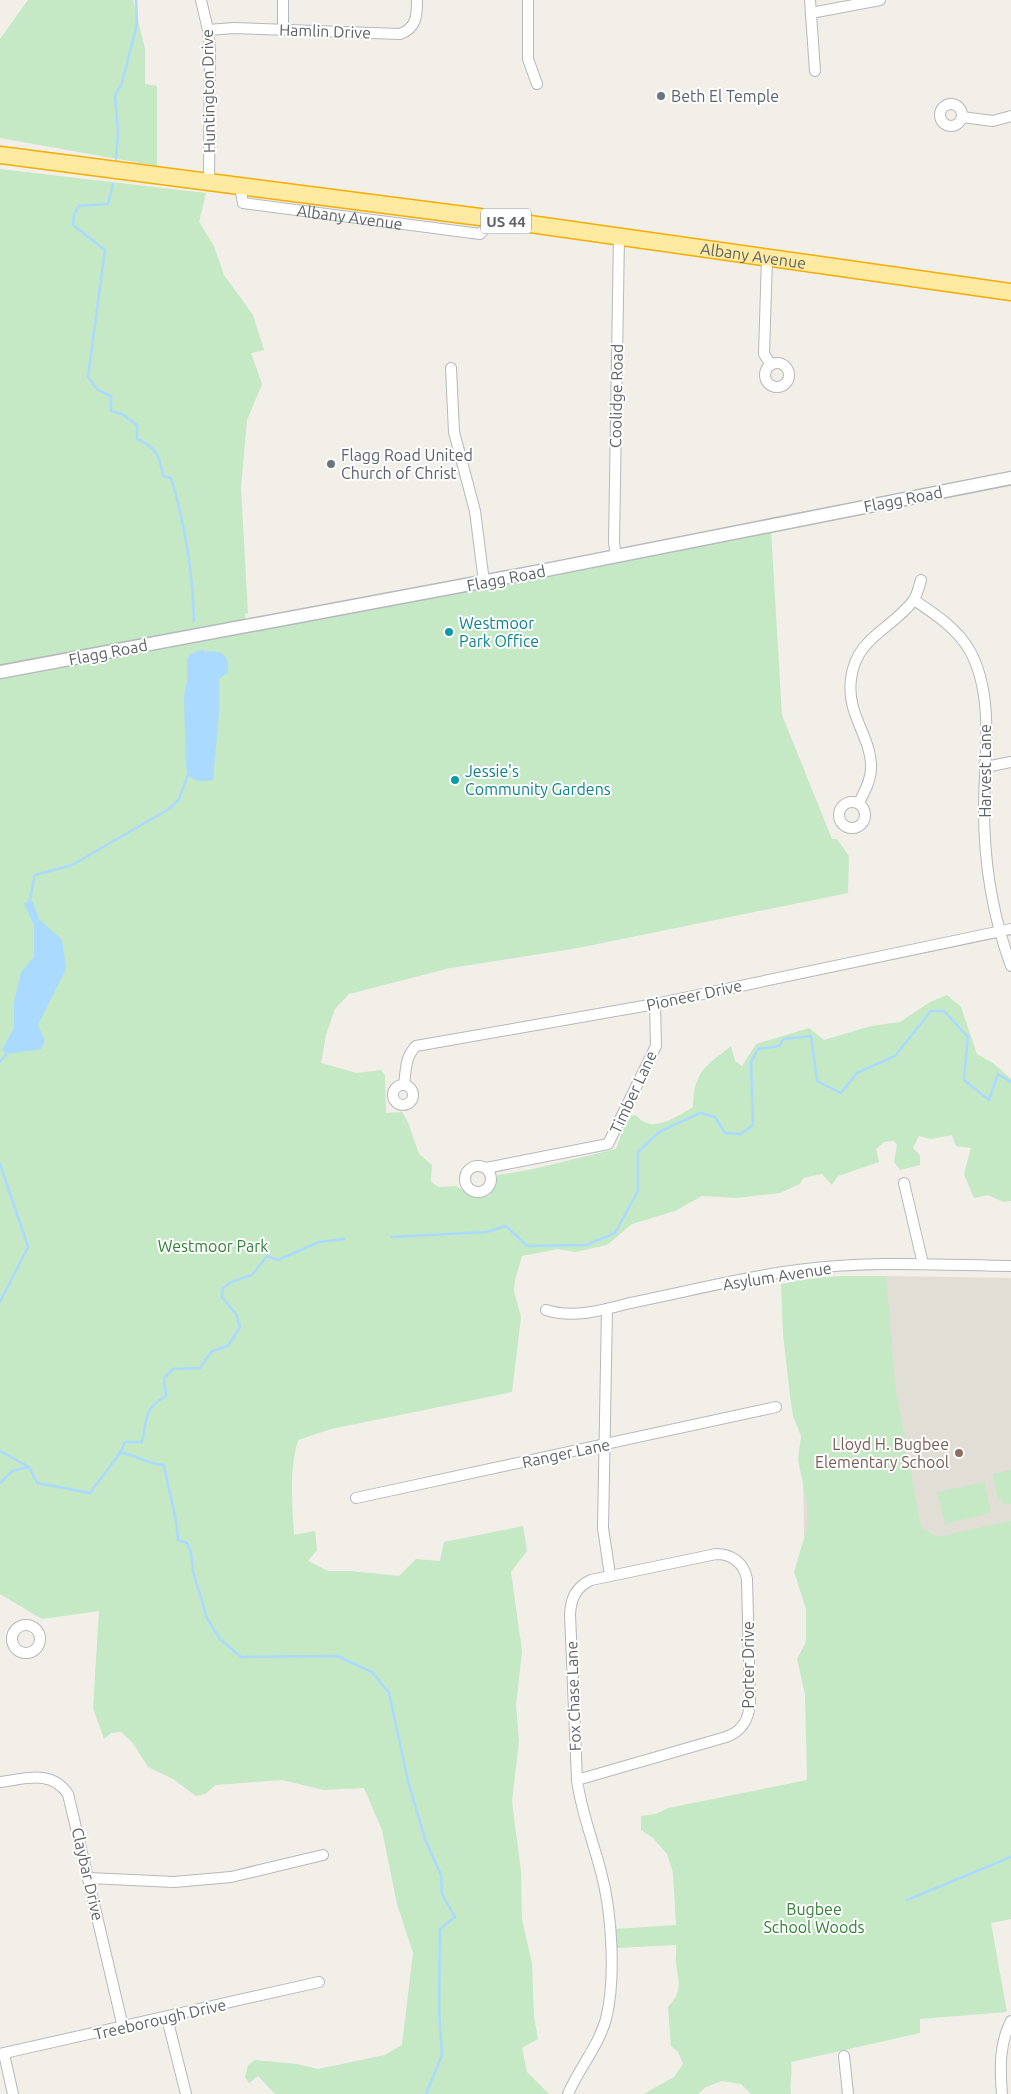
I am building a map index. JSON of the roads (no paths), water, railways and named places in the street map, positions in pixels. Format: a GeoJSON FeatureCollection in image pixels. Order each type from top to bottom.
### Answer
{"type":"FeatureCollection","features":[{"type":"Feature","properties":{"kind":"highway","name":"Albany Avenue"},"geometry":{"type":"LineString","coordinates":[[0,155],[495,219],[1011,292]]}},
{"type":"Feature","properties":{"kind":"street","name":"Huntington Drive"},"geometry":{"type":"LineString","coordinates":[[201,0],[208,30],[211,101],[209,183]]}},
{"type":"Feature","properties":{"kind":"street"},"geometry":{"type":"LineString","coordinates":[[283,29],[284,0]]}},
{"type":"Feature","properties":{"kind":"street","name":"Hamlin Drive"},"geometry":{"type":"LineString","coordinates":[[208,30],[234,28],[283,29],[400,34],[414,25],[417,13],[417,0]]}},
{"type":"Feature","properties":{"kind":"street"},"geometry":{"type":"LineString","coordinates":[[528,0],[528,59],[537,84]]}},
{"type":"Feature","properties":{"kind":"street"},"geometry":{"type":"LineString","coordinates":[[810,0],[815,71]]}},
{"type":"Feature","properties":{"kind":"street"},"geometry":{"type":"LineString","coordinates":[[811,13],[880,0]]}},
{"type":"Feature","properties":{"kind":"street"},"geometry":{"type":"LineString","coordinates":[[962,116],[993,121],[1011,116]]}},
{"type":"Feature","properties":{"kind":"street","name":"Coolidge Road"},"geometry":{"type":"LineString","coordinates":[[616,556],[614,543],[619,236]]}},
{"type":"Feature","properties":{"kind":"street"},"geometry":{"type":"LineString","coordinates":[[767,257],[764,354],[771,365]]}},
{"type":"Feature","properties":{"kind":"street"},"geometry":{"type":"LineString","coordinates":[[451,368],[454,432],[474,504],[484,582]]}},
{"type":"Feature","properties":{"kind":"street","name":"Flagg Road"},"geometry":{"type":"LineString","coordinates":[[0,672],[484,582],[1011,478]]}},
{"type":"Feature","properties":{"kind":"street"},"geometry":{"type":"LineString","coordinates":[[859,803],[868,784],[871,767],[866,743],[851,704],[850,685],[853,667],[865,644],[914,600],[921,580]]}},
{"type":"Feature","properties":{"kind":"street","name":"Harvest Lane"},"geometry":{"type":"LineString","coordinates":[[914,600],[936,614],[956,633],[971,653],[978,670],[983,700],[986,767],[984,809],[986,841],[991,884],[1006,930],[1011,966]]}},
{"type":"Feature","properties":{"kind":"street"},"geometry":{"type":"LineString","coordinates":[[986,767],[1011,762]]}},
{"type":"Feature","properties":{"kind":"street","name":"Pioneer Drive"},"geometry":{"type":"LineString","coordinates":[[404,1085],[409,1052],[416,1046],[655,1004],[1006,930]]}},
{"type":"Feature","properties":{"kind":"street","name":"Timber Lane"},"geometry":{"type":"LineString","coordinates":[[486,1168],[608,1144],[656,1046],[655,1004]]}},
{"type":"Feature","properties":{"kind":"street"},"geometry":{"type":"LineString","coordinates":[[904,1183],[923,1264]]}},
{"type":"Feature","properties":{"kind":"street","name":"Asylum Avenue"},"geometry":{"type":"LineString","coordinates":[[546,1310],[568,1314],[607,1309],[797,1270],[854,1265],[1011,1266]]}},
{"type":"Feature","properties":{"kind":"street"},"geometry":{"type":"LineString","coordinates":[[607,1309],[603,1528],[610,1575]]}},
{"type":"Feature","properties":{"kind":"street","name":"Ranger Lane"},"geometry":{"type":"LineString","coordinates":[[356,1498],[776,1407]]}},
{"type":"Feature","properties":{"kind":"street","name":"Porter Drive"},"geometry":{"type":"LineString","coordinates":[[577,1780],[731,1736],[744,1725],[749,1711],[747,1579],[743,1567],[734,1558],[716,1554],[610,1575]]}},
{"type":"Feature","properties":{"kind":"street","name":"Fox Chase Lane"},"geometry":{"type":"LineString","coordinates":[[568,2094],[598,2042],[605,2020],[612,1974],[606,1895],[602,1872],[580,1799],[577,1780],[570,1606],[574,1594],[582,1585],[591,1580],[610,1575]]}},
{"type":"Feature","properties":{"kind":"street"},"geometry":{"type":"LineString","coordinates":[[0,1643],[12,1641]]}},
{"type":"Feature","properties":{"kind":"street","name":"Claybar Drive"},"geometry":{"type":"LineString","coordinates":[[0,1782],[44,1777],[55,1780],[62,1786],[70,1798],[123,2027]]}},
{"type":"Feature","properties":{"kind":"street"},"geometry":{"type":"LineString","coordinates":[[89,1878],[174,1882],[231,1877],[323,1855]]}},
{"type":"Feature","properties":{"kind":"street","name":"Treeborough Drive"},"geometry":{"type":"LineString","coordinates":[[2,2054],[319,1982]]}},
{"type":"Feature","properties":{"kind":"street"},"geometry":{"type":"LineString","coordinates":[[167,2018],[186,2094]]}},
{"type":"Feature","properties":{"kind":"street"},"geometry":{"type":"LineString","coordinates":[[1002,2094],[1000,2064],[1004,2034],[1011,2021]]}},
{"type":"Feature","properties":{"kind":"street"},"geometry":{"type":"LineString","coordinates":[[2,2054],[13,2094]]}},
{"type":"Feature","properties":{"kind":"street"},"geometry":{"type":"LineString","coordinates":[[844,2056],[848,2094]]}},
{"type":"Feature","properties":{"kind":"water"},"geometry":{"type":"Polygon","coordinates":[[[204,650],[205,652],[216,651],[223,654],[228,661],[228,672],[219,679],[219,712],[213,780],[199,781],[190,776],[186,767],[184,696],[187,681],[187,660],[190,654],[195,653],[195,651],[204,650]]]}},
{"type":"Feature","properties":{"kind":"water"},"geometry":{"type":"Polygon","coordinates":[[[33,902],[39,919],[62,940],[66,969],[38,1025],[45,1041],[41,1049],[7,1054],[2,1050],[14,1028],[14,1002],[21,972],[34,957],[34,925],[24,903],[33,902]]]}},
{"type":"Feature","properties":{"kind":"waterway"},"geometry":{"type":"LineString","coordinates":[[116,159],[118,131],[115,95],[122,83],[137,24],[136,0]]}},
{"type":"Feature","properties":{"kind":"waterway"},"geometry":{"type":"LineString","coordinates":[[113,184],[108,204],[79,206],[74,214],[73,225],[105,250],[88,377],[98,390],[111,396],[111,411],[122,414],[137,425],[137,439],[153,449],[160,463],[163,476],[171,478],[187,549],[194,621]]}},
{"type":"Feature","properties":{"kind":"waterway"},"geometry":{"type":"LineString","coordinates":[[29,904],[35,875],[72,865],[169,809],[179,799],[189,772]]}},
{"type":"Feature","properties":{"kind":"waterway"},"geometry":{"type":"LineString","coordinates":[[392,1237],[486,1232],[506,1226],[527,1246],[586,1245],[615,1233],[638,1191],[638,1152],[659,1132],[700,1113],[715,1117],[725,1133],[741,1134],[753,1125],[751,1062],[758,1049],[779,1046],[784,1039],[811,1036],[817,1081],[841,1093],[857,1073],[895,1056],[931,1011],[944,1011],[968,1037],[964,1080],[989,1100],[998,1074],[1011,1082]]}},
{"type":"Feature","properties":{"kind":"waterway"},"geometry":{"type":"LineString","coordinates":[[0,1062],[8,1052]]}},
{"type":"Feature","properties":{"kind":"waterway"},"geometry":{"type":"LineString","coordinates":[[0,1164],[28,1247],[0,1302]]}},
{"type":"Feature","properties":{"kind":"waterway"},"geometry":{"type":"LineString","coordinates":[[0,1451],[29,1467],[37,1483],[90,1493],[120,1453],[125,1442],[142,1442],[150,1410],[166,1396],[164,1378],[173,1369],[200,1368],[212,1351],[228,1346],[240,1327],[236,1314],[222,1297],[223,1288],[231,1282],[252,1275],[267,1256],[278,1260],[319,1242],[344,1239]]}},
{"type":"Feature","properties":{"kind":"waterway"},"geometry":{"type":"LineString","coordinates":[[120,1453],[158,1465],[164,1465],[176,1521],[178,1540],[187,1543],[191,1552],[193,1572],[207,1618],[220,1639],[241,1657],[337,1656],[372,1672],[389,1693],[408,1781],[425,1839],[441,1875],[442,1894],[455,1917],[440,1929],[439,2010],[442,2055],[426,2094]]}},
{"type":"Feature","properties":{"kind":"waterway"},"geometry":{"type":"LineString","coordinates":[[0,1483],[12,1471],[28,1467]]}},
{"type":"Feature","properties":{"kind":"waterway"},"geometry":{"type":"LineString","coordinates":[[907,1900],[1011,1857]]}},
{"type":"Feature","properties":{"kind":"place","name":"Beth El Temple"},"geometry":{"type":"Point","coordinates":[661,96]}},
{"type":"Feature","properties":{"kind":"place","name":"Flagg Road United Church of Christ"},"geometry":{"type":"Point","coordinates":[331,464]}},
{"type":"Feature","properties":{"kind":"place","name":"Westmoor Park Office"},"geometry":{"type":"Point","coordinates":[449,632]}},
{"type":"Feature","properties":{"kind":"place","name":"Jessie's Community Gardens"},"geometry":{"type":"Point","coordinates":[455,780]}},
{"type":"Feature","properties":{"kind":"place","name":"Lloyd H. Bugbee Elementary School"},"geometry":{"type":"Point","coordinates":[959,1453]}},
{"type":"Feature","properties":{"kind":"park label","name":"Westmoor Park"},"geometry":{"type":"Point","coordinates":[213,1246]}},
{"type":"Feature","properties":{"kind":"park label","name":"Bugbee School Woods"},"geometry":{"type":"Point","coordinates":[814,1918]}}]}
